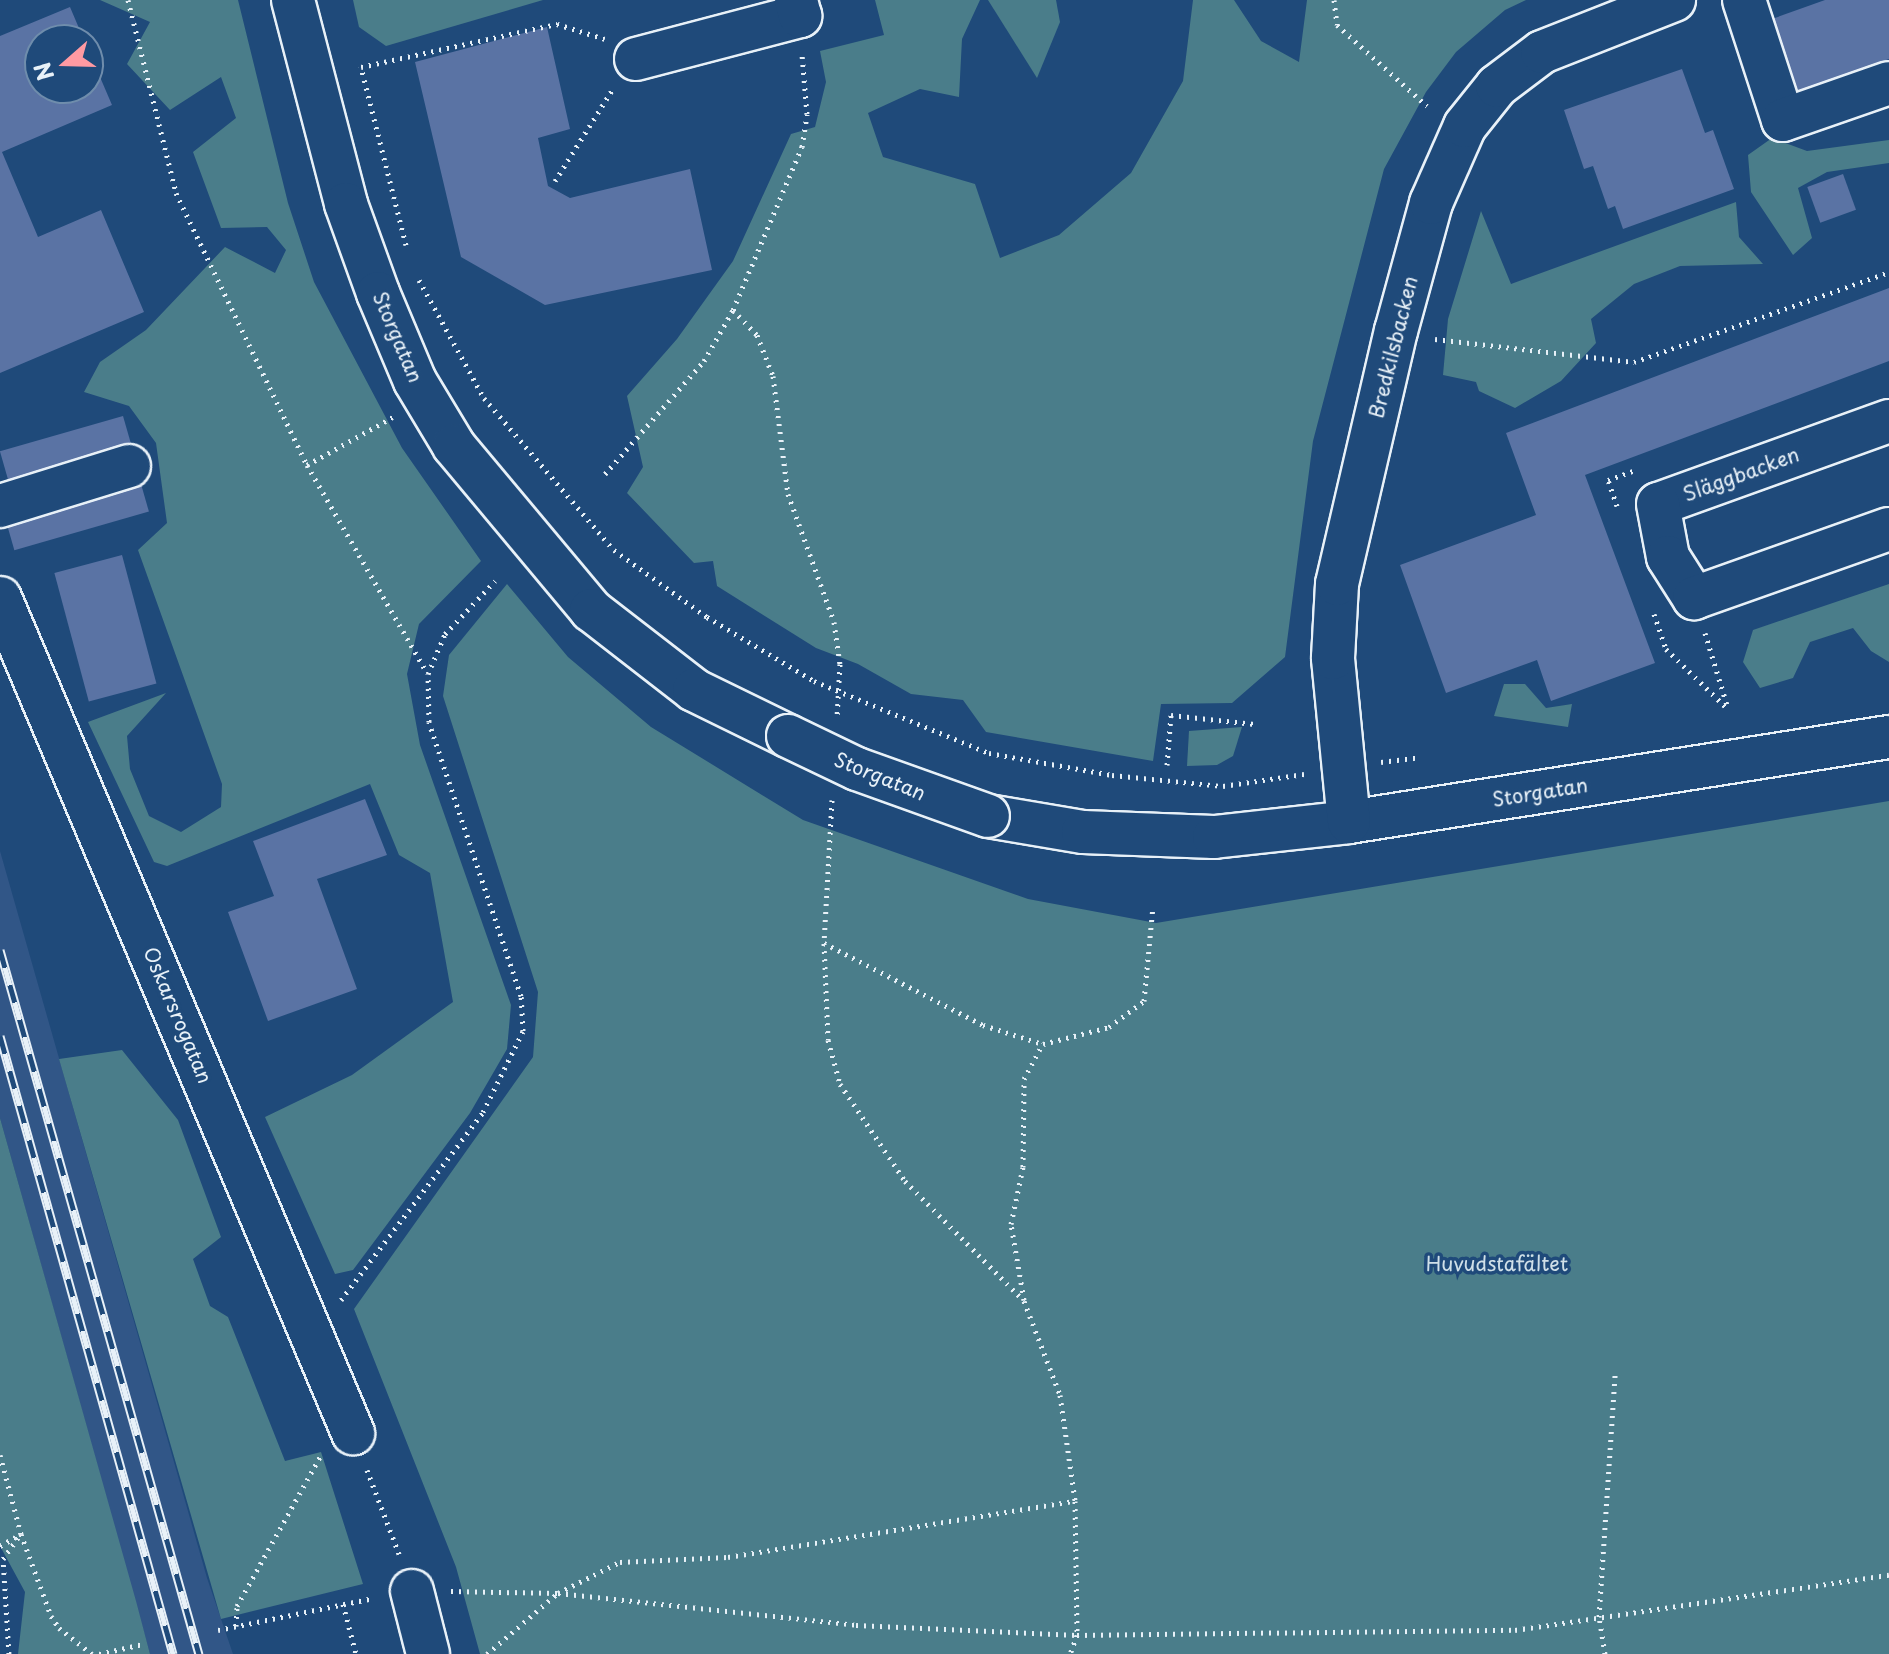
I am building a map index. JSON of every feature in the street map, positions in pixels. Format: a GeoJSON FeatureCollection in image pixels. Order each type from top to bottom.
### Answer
{"type":"FeatureCollection","features":[{"type":"Feature","properties":{"kind":"street","name":"Storgatan"},"geometry":{"type":"LineString","coordinates":[[293,0],[346,204],[378,293],[415,381],[454,446],[591,610],[694,690],[857,769],[988,816],[1083,832],[1214,837],[1349,822],[1889,737]]}},
{"type":"Feature","properties":{"kind":"street","name":"Bredkilsbacken"},"geometry":{"type":"LineString","coordinates":[[1349,822],[1333,658],[1337,584],[1396,331],[1437,190],[1465,126],[1497,86],[1542,52],[1674,0]]}},
{"type":"Feature","properties":{"kind":"street"},"geometry":{"type":"LineString","coordinates":[[1744,0],[1783,120],[1889,83]]}},
{"type":"Feature","properties":{"kind":"street"},"geometry":{"type":"LineString","coordinates":[[630,56],[798,8]]}},
{"type":"Feature","properties":{"kind":"street","name":"Släggbacken"},"geometry":{"type":"LineString","coordinates":[[1694,598],[1668,557],[1658,504],[1889,421]]}},
{"type":"Feature","properties":{"kind":"street"},"geometry":{"type":"LineString","coordinates":[[0,506],[129,466]]}},
{"type":"Feature","properties":{"kind":"street"},"geometry":{"type":"LineString","coordinates":[[1694,598],[1889,529]]}},
{"type":"Feature","properties":{"kind":"street","name":"Oskarsrogatan"},"geometry":{"type":"LineString","coordinates":[[0,598],[314,1331],[353,1433]]}},
{"type":"Feature","properties":{"kind":"street"},"geometry":{"type":"LineString","coordinates":[[412,1591],[428,1654]]}},
{"type":"Feature","properties":{"kind":"path"},"geometry":{"type":"LineString","coordinates":[[128,0],[176,193],[307,465],[428,674]]}},
{"type":"Feature","properties":{"kind":"path"},"geometry":{"type":"LineString","coordinates":[[1334,0],[1337,25],[1427,106]]}},
{"type":"Feature","properties":{"kind":"path"},"geometry":{"type":"LineString","coordinates":[[605,474],[704,361],[733,310],[802,147],[807,114],[798,8]]}},
{"type":"Feature","properties":{"kind":"path"},"geometry":{"type":"LineString","coordinates":[[408,252],[361,67],[557,24],[603,38],[630,56],[555,181]]}},
{"type":"Feature","properties":{"kind":"path"},"geometry":{"type":"LineString","coordinates":[[412,268],[484,398],[614,550],[707,617],[814,681],[989,753],[1112,775],[1223,786],[1420,757]]}},
{"type":"Feature","properties":{"kind":"path"},"geometry":{"type":"LineString","coordinates":[[1428,338],[1634,362],[1889,272]]}},
{"type":"Feature","properties":{"kind":"path"},"geometry":{"type":"LineString","coordinates":[[733,310],[757,335],[773,376],[788,494],[834,622],[840,664],[837,726]]}},
{"type":"Feature","properties":{"kind":"path"},"geometry":{"type":"LineString","coordinates":[[307,465],[395,417]]}},
{"type":"Feature","properties":{"kind":"path"},"geometry":{"type":"LineString","coordinates":[[314,1331],[365,1272],[483,1112],[523,1031],[521,996],[438,757],[429,722],[428,674],[445,634],[495,581]]}},
{"type":"Feature","properties":{"kind":"path"},"geometry":{"type":"LineString","coordinates":[[1694,598],[1728,709]]}},
{"type":"Feature","properties":{"kind":"path"},"geometry":{"type":"LineString","coordinates":[[1167,765],[1171,715],[1255,724]]}},
{"type":"Feature","properties":{"kind":"path"},"geometry":{"type":"LineString","coordinates":[[833,788],[824,943],[828,1040],[840,1084],[905,1181],[1024,1301]]}},
{"type":"Feature","properties":{"kind":"path"},"geometry":{"type":"LineString","coordinates":[[824,943],[983,1025],[1043,1044],[1109,1027],[1144,1001],[1153,906]]}},
{"type":"Feature","properties":{"kind":"path"},"geometry":{"type":"LineString","coordinates":[[1043,1044],[1024,1079],[1023,1167],[1011,1224],[1024,1301],[1060,1395],[1075,1501],[1077,1635],[1070,1654]]}},
{"type":"Feature","properties":{"kind":"path"},"geometry":{"type":"LineString","coordinates":[[1605,1654],[1599,1617],[1615,1375]]}},
{"type":"Feature","properties":{"kind":"path"},"geometry":{"type":"LineString","coordinates":[[236,1626],[237,1606],[325,1447],[353,1433],[412,1591]]}},
{"type":"Feature","properties":{"kind":"path"},"geometry":{"type":"LineString","coordinates":[[0,1455],[21,1534],[59,1628],[92,1654]]}},
{"type":"Feature","properties":{"kind":"path"},"geometry":{"type":"LineString","coordinates":[[487,1654],[558,1593],[620,1562],[728,1557],[1075,1501]]}},
{"type":"Feature","properties":{"kind":"path"},"geometry":{"type":"LineString","coordinates":[[0,1546],[21,1534]]}},
{"type":"Feature","properties":{"kind":"path"},"geometry":{"type":"LineString","coordinates":[[9,1654],[3,1559],[21,1534]]}},
{"type":"Feature","properties":{"kind":"path"},"geometry":{"type":"LineString","coordinates":[[218,1630],[412,1591],[558,1593],[856,1625],[1077,1635],[1515,1630],[1889,1575]]}},
{"type":"Feature","properties":{"kind":"path"},"geometry":{"type":"LineString","coordinates":[[343,1604],[356,1654]]}},
{"type":"Feature","properties":{"kind":"path"},"geometry":{"type":"LineString","coordinates":[[99,1654],[143,1644]]}},
{"type":"Feature","properties":{"kind":"shaded area"},"geometry":{"type":"Polygon","coordinates":[[[0,851],[207,1578],[233,1654],[150,1654],[0,1118],[0,851]]]}},
{"type":"Feature","properties":{"kind":"green space"},"geometry":{"type":"Polygon","coordinates":[[[100,0],[238,0],[288,203],[314,282],[402,448],[481,561],[419,624],[407,674],[420,745],[511,1005],[507,1049],[470,1113],[353,1270],[335,1274],[265,1117],[352,1075],[453,1002],[430,873],[399,855],[370,784],[167,866],[154,862],[88,722],[166,693],[127,736],[130,769],[149,816],[181,832],[221,807],[222,784],[138,550],[167,523],[156,443],[129,406],[84,392],[100,362],[146,330],[225,247],[275,273],[286,250],[267,227],[221,228],[193,152],[236,118],[221,77],[170,110],[127,64],[150,22],[100,0]]]}},
{"type":"Feature","properties":{"kind":"green space"},"geometry":{"type":"Polygon","coordinates":[[[353,0],[543,0],[386,46],[359,27],[353,0]]]}},
{"type":"Feature","properties":{"kind":"green space"},"geometry":{"type":"Polygon","coordinates":[[[875,0],[980,0],[962,39],[959,97],[920,89],[868,113],[883,157],[975,184],[1000,258],[1059,235],[1131,173],[1183,81],[1193,0],[1234,0],[1261,41],[1299,62],[1307,0],[1526,0],[1505,10],[1456,52],[1426,92],[1384,169],[1313,441],[1285,657],[1232,703],[1161,704],[1153,761],[986,732],[963,700],[911,694],[858,664],[816,648],[717,586],[713,561],[694,563],[627,493],[643,467],[627,396],[677,339],[733,261],[791,134],[815,127],[826,82],[820,51],[884,35],[875,0]]]}},
{"type":"Feature","properties":{"kind":"green space"},"geometry":{"type":"Polygon","coordinates":[[[988,0],[1056,0],[1060,22],[1037,78],[988,0]]]}},
{"type":"Feature","properties":{"kind":"green space"},"geometry":{"type":"Polygon","coordinates":[[[1772,138],[1807,151],[1889,140],[1889,163],[1827,172],[1798,188],[1812,238],[1793,255],[1751,192],[1748,155],[1772,138]]]}},
{"type":"Feature","properties":{"kind":"green space"},"geometry":{"type":"Polygon","coordinates":[[[1736,202],[1739,237],[1763,264],[1680,266],[1634,284],[1591,319],[1596,343],[1561,381],[1515,408],[1479,391],[1476,382],[1443,375],[1448,319],[1481,211],[1511,284],[1736,202]]]}},
{"type":"Feature","properties":{"kind":"green space","name":"Huvudstafältet"},"geometry":{"type":"Polygon","coordinates":[[[507,584],[568,657],[651,727],[803,820],[1028,899],[1156,923],[1889,801],[1889,1654],[480,1654],[456,1567],[354,1309],[533,1057],[538,992],[443,696],[449,655],[507,584]]]}},
{"type":"Feature","properties":{"kind":"green space"},"geometry":{"type":"Polygon","coordinates":[[[1889,584],[1889,662],[1871,651],[1853,628],[1810,642],[1793,678],[1760,688],[1743,662],[1753,630],[1889,584]]]}},
{"type":"Feature","properties":{"kind":"green space"},"geometry":{"type":"Polygon","coordinates":[[[1504,684],[1525,684],[1546,708],[1572,704],[1568,727],[1494,716],[1504,684]]]}},
{"type":"Feature","properties":{"kind":"green space"},"geometry":{"type":"Polygon","coordinates":[[[1242,727],[1233,756],[1217,765],[1187,766],[1189,731],[1242,727]]]}},
{"type":"Feature","properties":{"kind":"green space"},"geometry":{"type":"Polygon","coordinates":[[[122,1050],[178,1120],[221,1237],[193,1259],[210,1306],[228,1317],[285,1461],[321,1452],[363,1584],[221,1619],[59,1059],[122,1050]]]}},
{"type":"Feature","properties":{"kind":"green space"},"geometry":{"type":"Polygon","coordinates":[[[0,1118],[150,1654],[18,1654],[25,1592],[0,1546],[0,1118]]]}},
{"type":"Feature","properties":{"kind":"building"},"geometry":{"type":"Polygon","coordinates":[[[1825,0],[1889,0],[1889,59],[1798,91],[1772,19],[1825,0]]]}},
{"type":"Feature","properties":{"kind":"building"},"geometry":{"type":"Polygon","coordinates":[[[70,7],[77,24],[29,24],[70,7]]]}},
{"type":"Feature","properties":{"kind":"building"},"geometry":{"type":"Polygon","coordinates":[[[24,26],[24,104],[104,104],[104,86],[112,105],[2,152],[38,237],[101,210],[144,312],[0,373],[0,36],[24,26]]]}},
{"type":"Feature","properties":{"kind":"building"},"geometry":{"type":"Polygon","coordinates":[[[547,27],[570,129],[538,138],[548,186],[570,198],[690,169],[712,270],[545,305],[461,257],[415,62],[547,27]]]}},
{"type":"Feature","properties":{"kind":"building"},"geometry":{"type":"Polygon","coordinates":[[[1682,69],[1705,133],[1713,130],[1734,189],[1623,229],[1615,206],[1608,209],[1593,166],[1584,169],[1564,110],[1682,69]]]}},
{"type":"Feature","properties":{"kind":"building"},"geometry":{"type":"Polygon","coordinates":[[[1843,174],[1856,210],[1820,223],[1807,187],[1843,174]]]}},
{"type":"Feature","properties":{"kind":"building"},"geometry":{"type":"Polygon","coordinates":[[[1889,288],[1889,361],[1585,475],[1655,663],[1551,701],[1537,660],[1446,693],[1400,565],[1536,515],[1506,433],[1889,288]]]}},
{"type":"Feature","properties":{"kind":"building"},"geometry":{"type":"Polygon","coordinates":[[[123,416],[133,451],[10,486],[0,451],[123,416]]]}},
{"type":"Feature","properties":{"kind":"building"},"geometry":{"type":"Polygon","coordinates":[[[139,477],[149,512],[14,550],[4,516],[139,477]]]}},
{"type":"Feature","properties":{"kind":"building"},"geometry":{"type":"Polygon","coordinates":[[[122,555],[156,683],[89,702],[54,573],[122,555]]]}},
{"type":"Feature","properties":{"kind":"building"},"geometry":{"type":"Polygon","coordinates":[[[365,799],[387,855],[317,879],[357,989],[268,1021],[228,912],[274,896],[253,841],[365,799]]]}},
{"type":"Feature","properties":{"kind":"railway"},"geometry":{"type":"LineString","coordinates":[[0,950],[199,1654]]}},
{"type":"Feature","properties":{"kind":"railway"},"geometry":{"type":"LineString","coordinates":[[0,1036],[173,1654]]}}]}
